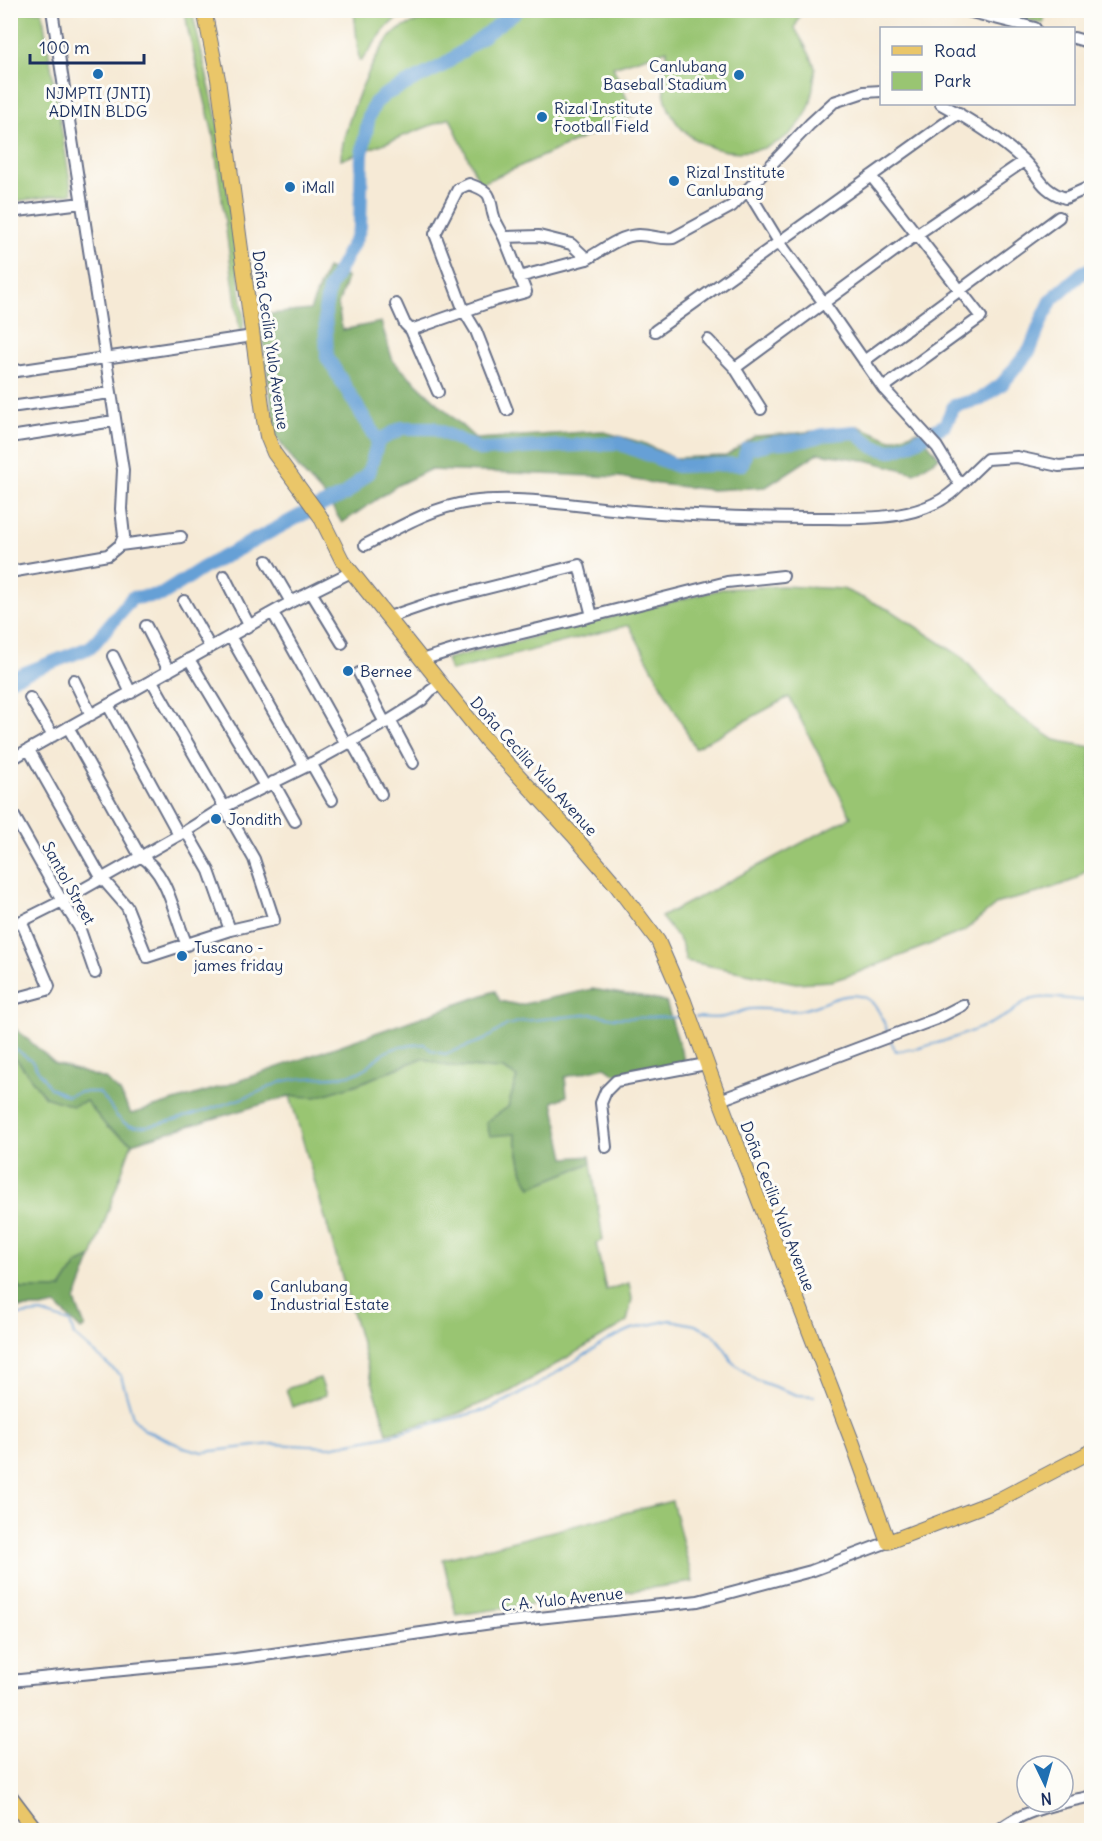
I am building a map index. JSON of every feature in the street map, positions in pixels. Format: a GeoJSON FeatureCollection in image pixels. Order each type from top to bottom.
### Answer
{"type":"FeatureCollection","features":[{"type":"Feature","properties":{"kind":"highway"},"geometry":{"type":"LineString","coordinates":[[10,1797],[35,1830]]}},
{"type":"Feature","properties":{"kind":"main road","name":"Doña Cecilia Yulo Avenue"},"geometry":{"type":"LineString","coordinates":[[204,10],[218,78],[267,436],[280,464],[320,516],[342,560],[351,572],[486,740],[616,885],[658,941],[684,1001],[696,1038],[853,1444],[888,1542]]}},
{"type":"Feature","properties":{"kind":"main road","name":"C. A. Yulo Avenue"},"geometry":{"type":"LineString","coordinates":[[888,1542],[998,1500],[1092,1451]]}},
{"type":"Feature","properties":{"kind":"street"},"geometry":{"type":"LineString","coordinates":[[10,572],[108,555],[120,545],[124,536],[121,509],[123,470],[52,10]]}},
{"type":"Feature","properties":{"kind":"street"},"geometry":{"type":"LineString","coordinates":[[968,11],[1001,15],[1032,27]]}},
{"type":"Feature","properties":{"kind":"street"},"geometry":{"type":"LineString","coordinates":[[1075,38],[1092,43]]}},
{"type":"Feature","properties":{"kind":"street"},"geometry":{"type":"LineString","coordinates":[[519,277],[587,258],[633,236],[641,235],[662,240],[673,238],[732,206],[834,102],[864,92],[880,91]]}},
{"type":"Feature","properties":{"kind":"street"},"geometry":{"type":"LineString","coordinates":[[943,105],[991,134],[1024,161],[1050,193],[1065,198],[1092,186]]}},
{"type":"Feature","properties":{"kind":"street"},"geometry":{"type":"LineString","coordinates":[[654,331],[959,113]]}},
{"type":"Feature","properties":{"kind":"street"},"geometry":{"type":"LineString","coordinates":[[735,368],[916,235],[1024,161]]}},
{"type":"Feature","properties":{"kind":"street"},"geometry":{"type":"LineString","coordinates":[[871,176],[981,317],[883,388]]}},
{"type":"Feature","properties":{"kind":"street"},"geometry":{"type":"LineString","coordinates":[[411,330],[464,311],[526,292],[495,218],[492,200],[485,190],[470,184],[458,189],[435,234],[464,311],[476,331],[507,410]]}},
{"type":"Feature","properties":{"kind":"street"},"geometry":{"type":"LineString","coordinates":[[748,190],[779,242],[883,388],[937,447],[960,485]]}},
{"type":"Feature","properties":{"kind":"street"},"geometry":{"type":"LineString","coordinates":[[10,212],[82,203]]}},
{"type":"Feature","properties":{"kind":"street"},"geometry":{"type":"LineString","coordinates":[[864,361],[1059,217]]}},
{"type":"Feature","properties":{"kind":"street"},"geometry":{"type":"LineString","coordinates":[[504,237],[539,236],[571,244],[587,258]]}},
{"type":"Feature","properties":{"kind":"street"},"geometry":{"type":"LineString","coordinates":[[396,304],[405,324],[411,330],[438,392]]}},
{"type":"Feature","properties":{"kind":"street"},"geometry":{"type":"LineString","coordinates":[[10,372],[253,336]]}},
{"type":"Feature","properties":{"kind":"street"},"geometry":{"type":"LineString","coordinates":[[708,339],[735,368],[761,409]]}},
{"type":"Feature","properties":{"kind":"street"},"geometry":{"type":"LineString","coordinates":[[10,407],[110,393]]}},
{"type":"Feature","properties":{"kind":"street"},"geometry":{"type":"LineString","coordinates":[[10,437],[114,421]]}},
{"type":"Feature","properties":{"kind":"street"},"geometry":{"type":"LineString","coordinates":[[365,545],[419,517],[467,502],[498,500],[557,502],[630,511],[723,518],[862,518],[921,511],[953,493],[987,459],[1017,457],[1059,466],[1092,464]]}},
{"type":"Feature","properties":{"kind":"street"},"geometry":{"type":"LineString","coordinates":[[120,545],[181,537]]}},
{"type":"Feature","properties":{"kind":"street"},"geometry":{"type":"LineString","coordinates":[[267,561],[291,602]]}},
{"type":"Feature","properties":{"kind":"street"},"geometry":{"type":"LineString","coordinates":[[389,617],[447,598],[579,566],[591,616]]}},
{"type":"Feature","properties":{"kind":"street"},"geometry":{"type":"LineString","coordinates":[[12,757],[131,693],[291,602],[351,572]]}},
{"type":"Feature","properties":{"kind":"street"},"geometry":{"type":"LineString","coordinates":[[224,576],[249,625]]}},
{"type":"Feature","properties":{"kind":"street"},"geometry":{"type":"LineString","coordinates":[[421,660],[460,648],[727,582],[783,576]]}},
{"type":"Feature","properties":{"kind":"street"},"geometry":{"type":"LineString","coordinates":[[311,592],[342,643]]}},
{"type":"Feature","properties":{"kind":"street"},"geometry":{"type":"LineString","coordinates":[[184,601],[210,647]]}},
{"type":"Feature","properties":{"kind":"street"},"geometry":{"type":"LineString","coordinates":[[273,613],[348,743],[381,794]]}},
{"type":"Feature","properties":{"kind":"street"},"geometry":{"type":"LineString","coordinates":[[146,626],[169,670]]}},
{"type":"Feature","properties":{"kind":"street"},"geometry":{"type":"LineString","coordinates":[[231,636],[308,765],[332,800]]}},
{"type":"Feature","properties":{"kind":"street"},"geometry":{"type":"LineString","coordinates":[[113,656],[131,693]]}},
{"type":"Feature","properties":{"kind":"street"},"geometry":{"type":"LineString","coordinates":[[189,659],[295,821]]}},
{"type":"Feature","properties":{"kind":"street"},"geometry":{"type":"LineString","coordinates":[[359,674],[413,763]]}},
{"type":"Feature","properties":{"kind":"street"},"geometry":{"type":"LineString","coordinates":[[74,680],[91,715]]}},
{"type":"Feature","properties":{"kind":"street"},"geometry":{"type":"LineString","coordinates":[[28,750],[101,877],[127,907],[147,957],[230,930],[274,920],[254,859],[152,681]]}},
{"type":"Feature","properties":{"kind":"street"},"geometry":{"type":"LineString","coordinates":[[10,927],[62,901],[224,807],[388,722],[422,700],[435,697],[442,687]]}},
{"type":"Feature","properties":{"kind":"street"},"geometry":{"type":"LineString","coordinates":[[30,698],[53,736]]}},
{"type":"Feature","properties":{"kind":"street"},"geometry":{"type":"LineString","coordinates":[[108,705],[182,833],[209,871],[230,930]]}},
{"type":"Feature","properties":{"kind":"street"},"geometry":{"type":"LineString","coordinates":[[68,727],[140,856],[151,862],[169,896],[187,945]]}},
{"type":"Feature","properties":{"kind":"street","name":"Santol Street"},"geometry":{"type":"LineString","coordinates":[[10,809],[79,927],[95,973]]}},
{"type":"Feature","properties":{"kind":"street"},"geometry":{"type":"LineString","coordinates":[[10,1000],[47,990],[49,986],[21,921]]}},
{"type":"Feature","properties":{"kind":"street"},"geometry":{"type":"LineString","coordinates":[[720,1100],[936,1018],[963,1005]]}},
{"type":"Feature","properties":{"kind":"street"},"geometry":{"type":"LineString","coordinates":[[606,1147],[601,1103],[606,1091],[616,1081],[706,1064]]}},
{"type":"Feature","properties":{"kind":"street","name":"C. A. Yulo Avenue"},"geometry":{"type":"LineString","coordinates":[[10,1681],[236,1659],[492,1623],[698,1601],[811,1571],[888,1542]]}},
{"type":"Feature","properties":{"kind":"street"},"geometry":{"type":"LineString","coordinates":[[999,1830],[1013,1819],[1028,1812],[1092,1796]]}},
{"type":"Feature","properties":{"kind":"green space"},"geometry":{"type":"Polygon","coordinates":[[[354,10],[417,11],[407,13],[391,23],[361,61],[359,60],[354,10]]]}},
{"type":"Feature","properties":{"kind":"green space"},"geometry":{"type":"Polygon","coordinates":[[[494,10],[801,11],[795,28],[810,54],[815,69],[811,103],[798,126],[781,140],[760,149],[738,152],[716,149],[695,140],[678,125],[667,104],[664,83],[667,50],[613,67],[634,115],[480,184],[450,118],[341,160],[346,131],[366,77],[391,36],[404,27],[420,21],[494,10]]]}},
{"type":"Feature","properties":{"kind":"green space"},"geometry":{"type":"Polygon","coordinates":[[[1009,10],[1046,11],[1043,23],[1009,16],[1007,14],[1009,10]]]}},
{"type":"Feature","properties":{"kind":"green space"},"geometry":{"type":"Polygon","coordinates":[[[10,11],[42,11],[72,193],[11,202],[10,11]]]}},
{"type":"Feature","properties":{"kind":"green space"},"geometry":{"type":"Polygon","coordinates":[[[185,11],[192,11],[220,133],[244,318],[243,329],[240,332],[213,134],[185,11]]]}},
{"type":"Feature","properties":{"kind":"green space"},"geometry":{"type":"Polygon","coordinates":[[[327,268],[347,278],[338,305],[342,330],[381,322],[393,361],[476,439],[601,431],[643,443],[674,458],[726,456],[755,436],[858,426],[891,440],[918,431],[939,457],[915,473],[869,461],[818,453],[766,487],[712,490],[619,477],[429,470],[398,485],[342,523],[327,499],[301,471],[276,437],[260,315],[310,310],[327,268]]]}},
{"type":"Feature","properties":{"kind":"green space"},"geometry":{"type":"Polygon","coordinates":[[[782,586],[843,589],[892,611],[962,657],[1009,709],[1055,740],[1091,747],[1091,867],[1074,880],[1038,893],[998,903],[964,931],[831,981],[796,983],[686,961],[681,942],[661,917],[851,817],[789,697],[695,748],[629,625],[451,671],[446,659],[722,589],[782,586]]]}},
{"type":"Feature","properties":{"kind":"green space"},"geometry":{"type":"Polygon","coordinates":[[[592,989],[666,1002],[685,1063],[615,1074],[605,1067],[565,1077],[567,1096],[553,1102],[565,1158],[590,1156],[591,1163],[531,1187],[523,1173],[515,1134],[490,1136],[486,1122],[508,1107],[517,1077],[503,1069],[448,1066],[422,1058],[358,1084],[316,1097],[290,1096],[132,1143],[107,1127],[86,1101],[73,1106],[45,1097],[11,1055],[11,1025],[56,1064],[105,1079],[120,1092],[131,1114],[224,1086],[495,991],[500,1001],[519,1005],[592,989]]]}},
{"type":"Feature","properties":{"kind":"green space"},"geometry":{"type":"Polygon","coordinates":[[[10,1055],[18,1061],[45,1097],[86,1101],[107,1127],[132,1143],[92,1257],[77,1264],[61,1289],[21,1289],[11,1275],[10,1055]]]}},
{"type":"Feature","properties":{"kind":"green space"},"geometry":{"type":"Polygon","coordinates":[[[423,1058],[448,1066],[503,1069],[517,1077],[508,1107],[487,1122],[515,1134],[523,1173],[531,1187],[591,1163],[603,1240],[596,1243],[606,1290],[629,1283],[632,1299],[627,1322],[511,1391],[454,1415],[387,1433],[290,1096],[316,1096],[358,1084],[423,1058]]]}},
{"type":"Feature","properties":{"kind":"green space"},"geometry":{"type":"Polygon","coordinates":[[[92,1257],[75,1301],[85,1327],[81,1330],[56,1305],[41,1308],[11,1308],[11,1275],[21,1289],[61,1289],[77,1264],[92,1257]]]}},
{"type":"Feature","properties":{"kind":"green space"},"geometry":{"type":"Polygon","coordinates":[[[320,1378],[326,1395],[292,1407],[286,1389],[320,1378]]]}},
{"type":"Feature","properties":{"kind":"green space"},"geometry":{"type":"Polygon","coordinates":[[[672,1501],[693,1582],[456,1615],[443,1559],[672,1501]]]}},
{"type":"Feature","properties":{"kind":"waterway"},"geometry":{"type":"LineString","coordinates":[[10,679],[91,647],[132,598],[161,595],[203,568],[307,512],[346,494],[369,472],[378,441],[327,357],[325,310],[329,289],[360,227],[362,154],[369,116],[375,103],[386,94],[444,65],[518,10]]}},
{"type":"Feature","properties":{"kind":"waterway"},"geometry":{"type":"LineString","coordinates":[[378,441],[402,428],[433,428],[481,450],[618,443],[677,466],[742,464],[747,449],[772,443],[855,432],[874,447],[890,451],[908,445],[945,425],[954,406],[981,399],[1002,384],[1030,350],[1052,299],[1082,273],[1092,268]]}},
{"type":"Feature","properties":{"kind":"waterway"},"geometry":{"type":"LineString","coordinates":[[696,1017],[720,1018],[750,1009],[800,1010],[850,995],[870,1001],[880,1014],[888,1033]]}},
{"type":"Feature","properties":{"kind":"waterway"},"geometry":{"type":"LineString","coordinates":[[891,1041],[895,1051],[937,1043],[984,1026],[1009,1014],[1024,1002],[1035,999],[1051,997],[1092,1001]]}},
{"type":"Feature","properties":{"kind":"waterway"},"geometry":{"type":"LineString","coordinates":[[10,1045],[31,1060],[50,1088],[67,1096],[79,1092],[98,1092],[123,1122],[137,1127],[188,1116],[285,1081],[354,1074],[384,1053],[398,1047],[424,1044],[432,1051],[445,1054],[484,1040],[507,1025],[523,1021],[593,1014],[614,1018],[685,1017]]}},
{"type":"Feature","properties":{"kind":"waterway"},"geometry":{"type":"LineString","coordinates":[[10,1316],[41,1313],[70,1322],[74,1335],[121,1376],[133,1417],[143,1429],[183,1447],[203,1452],[273,1444],[329,1447],[387,1436],[492,1408],[539,1384],[608,1340],[632,1329],[670,1320],[695,1325],[712,1333],[732,1362],[756,1380],[797,1395],[814,1396]]}},
{"type":"Feature","properties":{"kind":"place","name":"NJMPTI (JNTI) ADMIN BLDG"},"geometry":{"type":"Point","coordinates":[98,74]}},
{"type":"Feature","properties":{"kind":"place","name":"Canlubang Baseball Stadium"},"geometry":{"type":"Point","coordinates":[739,75]}},
{"type":"Feature","properties":{"kind":"place","name":"Rizal Institute Football Field"},"geometry":{"type":"Point","coordinates":[542,117]}},
{"type":"Feature","properties":{"kind":"place","name":"Rizal Institute Canlubang"},"geometry":{"type":"Point","coordinates":[674,181]}},
{"type":"Feature","properties":{"kind":"place","name":"iMall"},"geometry":{"type":"Point","coordinates":[290,187]}},
{"type":"Feature","properties":{"kind":"place","name":"Bernee"},"geometry":{"type":"Point","coordinates":[348,671]}},
{"type":"Feature","properties":{"kind":"place","name":"Jondith"},"geometry":{"type":"Point","coordinates":[216,819]}},
{"type":"Feature","properties":{"kind":"place","name":"Tuscano - james friday"},"geometry":{"type":"Point","coordinates":[182,956]}},
{"type":"Feature","properties":{"kind":"place","name":"Canlubang Industrial Estate"},"geometry":{"type":"Point","coordinates":[258,1295]}}]}
